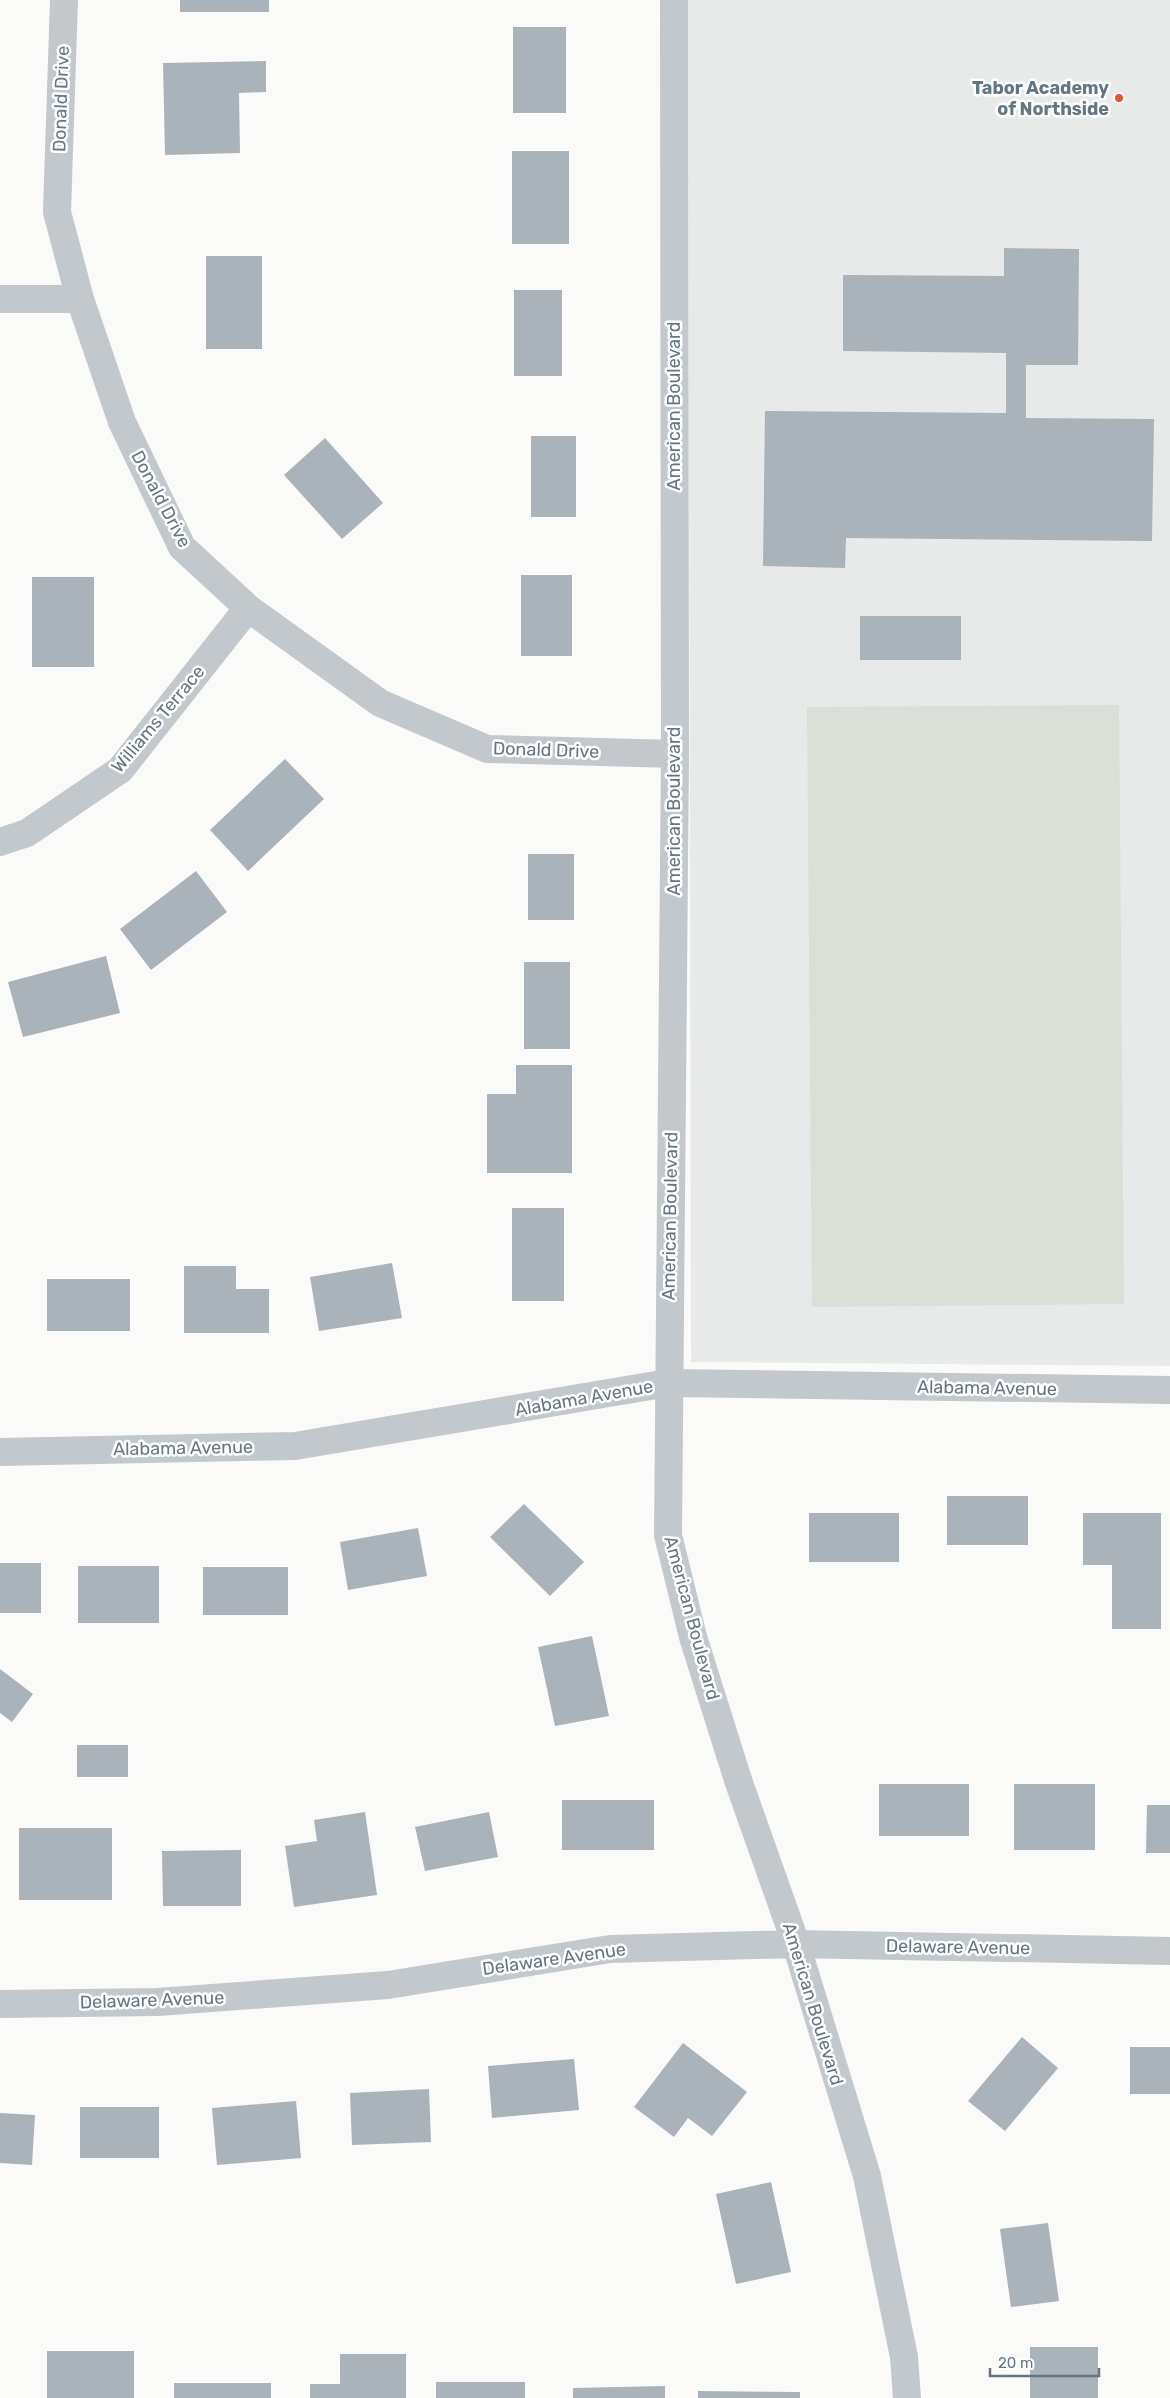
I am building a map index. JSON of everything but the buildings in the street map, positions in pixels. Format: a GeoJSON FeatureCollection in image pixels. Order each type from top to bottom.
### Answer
{"type":"FeatureCollection","features":[{"type":"Feature","properties":{"kind":"street","name":"Donald Drive"},"geometry":{"type":"LineString","coordinates":[[64,0],[57,212],[80,299],[122,422],[182,547],[248,608],[380,703],[487,749],[675,754]]}},
{"type":"Feature","properties":{"kind":"street","name":"American Boulevard"},"geometry":{"type":"LineString","coordinates":[[674,0],[675,754],[668,1535],[694,1637],[738,1780],[796,1944],[867,2176],[904,2358],[906,2398]]}},
{"type":"Feature","properties":{"kind":"street"},"geometry":{"type":"LineString","coordinates":[[0,299],[80,299]]}},
{"type":"Feature","properties":{"kind":"street","name":"Williams Terrace"},"geometry":{"type":"LineString","coordinates":[[0,842],[27,833],[120,770],[248,608]]}},
{"type":"Feature","properties":{"kind":"street","name":"Alabama Avenue"},"geometry":{"type":"LineString","coordinates":[[0,1452],[295,1446],[668,1383],[1170,1390]]}},
{"type":"Feature","properties":{"kind":"street","name":"Delaware Avenue"},"geometry":{"type":"LineString","coordinates":[[0,2004],[158,2002],[388,1985],[610,1949],[796,1944],[1170,1951]]}},
{"type":"Feature","properties":{"kind":"shaded area"},"geometry":{"type":"Polygon","coordinates":[[[688,0],[1170,0],[1170,1366],[691,1362],[688,0]]]}},
{"type":"Feature","properties":{"kind":"shaded area"},"geometry":{"type":"Polygon","coordinates":[[[1119,705],[1124,1304],[812,1307],[807,707],[1119,705]]]}},
{"type":"Feature","properties":{"kind":"place","name":"Tabor Academy of Northside"},"geometry":{"type":"Point","coordinates":[1119,98]}}]}
